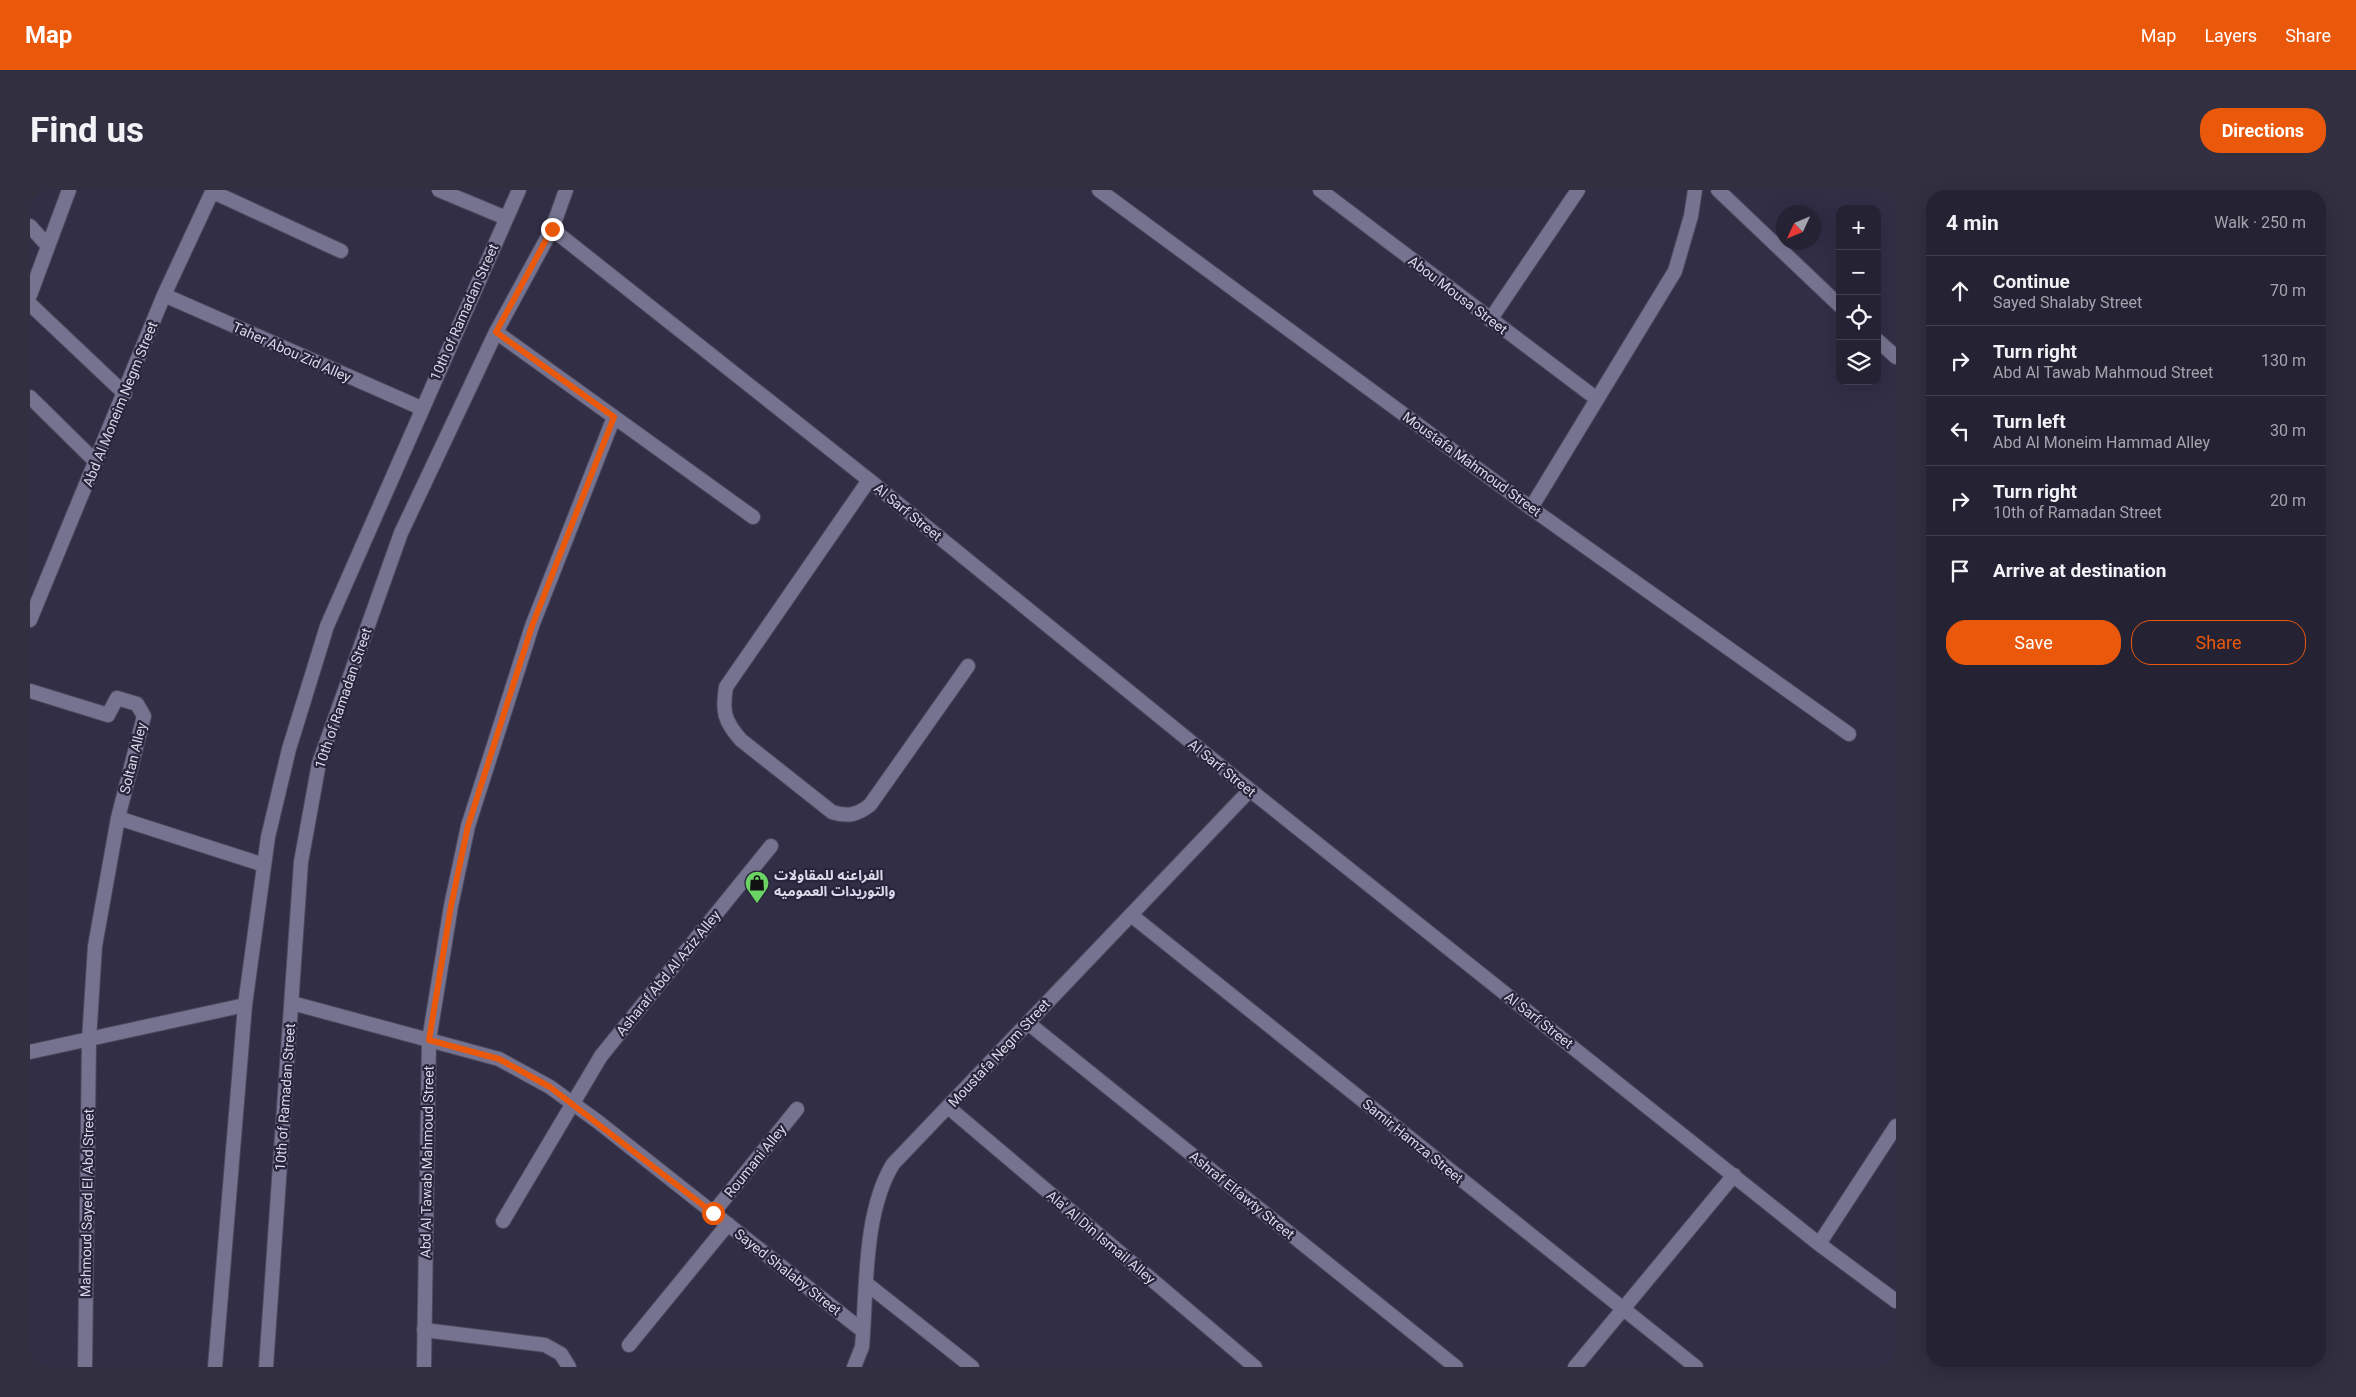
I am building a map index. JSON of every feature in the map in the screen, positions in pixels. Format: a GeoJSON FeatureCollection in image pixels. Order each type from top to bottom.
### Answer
{"type":"FeatureCollection","features":[{"type":"Feature","properties":{"kind":"street"},"geometry":{"type":"LineString","coordinates":[[30,295],[47,245],[70,190]]}},
{"type":"Feature","properties":{"kind":"street"},"geometry":{"type":"LineString","coordinates":[[439,190],[506,218]]}},
{"type":"Feature","properties":{"kind":"street","name":"10th of Ramadan Street"},"geometry":{"type":"LineString","coordinates":[[214,1367],[245,1005],[268,836],[289,749],[327,626],[421,408],[519,190]]}},
{"type":"Feature","properties":{"kind":"street","name":"10th of Ramadan Street"},"geometry":{"type":"LineString","coordinates":[[266,1367],[301,862],[319,763],[401,533],[496,332],[552,229],[566,190]]}},
{"type":"Feature","properties":{"kind":"street","name":"Moustafa Mahmoud Street"},"geometry":{"type":"LineString","coordinates":[[1099,190],[1531,508],[1849,734]]}},
{"type":"Feature","properties":{"kind":"street","name":"Abou Mousa Street"},"geometry":{"type":"LineString","coordinates":[[1320,190],[1597,399]]}},
{"type":"Feature","properties":{"kind":"street"},"geometry":{"type":"LineString","coordinates":[[1490,320],[1578,190]]}},
{"type":"Feature","properties":{"kind":"street"},"geometry":{"type":"LineString","coordinates":[[1531,508],[1675,271],[1691,216],[1695,190]]}},
{"type":"Feature","properties":{"kind":"street"},"geometry":{"type":"LineString","coordinates":[[1718,190],[1836,302]]}},
{"type":"Feature","properties":{"kind":"street"},"geometry":{"type":"LineString","coordinates":[[213,191],[341,250]]}},
{"type":"Feature","properties":{"kind":"street","name":"Abd Al Moneim Negm Street"},"geometry":{"type":"LineString","coordinates":[[30,620],[125,394],[164,295],[213,191]]}},
{"type":"Feature","properties":{"kind":"street"},"geometry":{"type":"LineString","coordinates":[[30,226],[47,245]]}},
{"type":"Feature","properties":{"kind":"street","name":"Al Sarf Street"},"geometry":{"type":"LineString","coordinates":[[552,229],[869,480],[1250,790],[1819,1244],[1896,1301]]}},
{"type":"Feature","properties":{"kind":"street","name":"Taher Abou Zid Alley"},"geometry":{"type":"LineString","coordinates":[[164,295],[421,408]]}},
{"type":"Feature","properties":{"kind":"street"},"geometry":{"type":"LineString","coordinates":[[30,304],[125,394]]}},
{"type":"Feature","properties":{"kind":"street"},"geometry":{"type":"LineString","coordinates":[[496,332],[753,516]]}},
{"type":"Feature","properties":{"kind":"street"},"geometry":{"type":"LineString","coordinates":[[1881,344],[1896,357]]}},
{"type":"Feature","properties":{"kind":"street"},"geometry":{"type":"LineString","coordinates":[[30,397],[96,462]]}},
{"type":"Feature","properties":{"kind":"street","name":"Abd Al Tawab Mahmoud Street"},"geometry":{"type":"LineString","coordinates":[[424,1367],[429,1040],[451,906],[468,826],[532,626],[614,417]]}},
{"type":"Feature","properties":{"kind":"street"},"geometry":{"type":"LineString","coordinates":[[869,480],[726,687],[723,706],[728,725],[741,740],[832,812],[845,816],[858,814],[870,805],[968,666]]}},
{"type":"Feature","properties":{"kind":"street","name":"Soltan Alley"},"geometry":{"type":"LineString","coordinates":[[30,691],[108,715],[117,698],[137,704],[142,709],[144,716],[118,818],[95,946],[89,1040]]}},
{"type":"Feature","properties":{"kind":"street","name":"Moustafa Negm Street"},"geometry":{"type":"LineString","coordinates":[[854,1367],[862,1347],[875,1206],[885,1177],[893,1164],[1250,790]]}},
{"type":"Feature","properties":{"kind":"street"},"geometry":{"type":"LineString","coordinates":[[118,818],[264,865]]}},
{"type":"Feature","properties":{"kind":"street","name":"Asharaf Abd Al Aziz Alley"},"geometry":{"type":"LineString","coordinates":[[503,1221],[601,1056],[771,846]]}},
{"type":"Feature","properties":{"kind":"street","name":"Samir Hamza Street"},"geometry":{"type":"LineString","coordinates":[[1131,915],[1696,1367]]}},
{"type":"Feature","properties":{"kind":"street","name":"Sayed Shalaby Street"},"geometry":{"type":"LineString","coordinates":[[292,1003],[499,1059],[550,1087],[863,1331]]}},
{"type":"Feature","properties":{"kind":"street"},"geometry":{"type":"LineString","coordinates":[[30,1052],[245,1005]]}},
{"type":"Feature","properties":{"kind":"street","name":"Ashraf Elfawty Street"},"geometry":{"type":"LineString","coordinates":[[1028,1023],[1456,1367]]}},
{"type":"Feature","properties":{"kind":"street","name":"Mahmoud Sayed El Abd Street"},"geometry":{"type":"LineString","coordinates":[[85,1367],[89,1040]]}},
{"type":"Feature","properties":{"kind":"street","name":"Ala' Al Din Ismail Alley"},"geometry":{"type":"LineString","coordinates":[[948,1107],[1255,1367]]}},
{"type":"Feature","properties":{"kind":"street","name":"Roumani Alley"},"geometry":{"type":"LineString","coordinates":[[713,1213],[797,1109]]}},
{"type":"Feature","properties":{"kind":"street"},"geometry":{"type":"LineString","coordinates":[[1819,1244],[1896,1126]]}},
{"type":"Feature","properties":{"kind":"street"},"geometry":{"type":"LineString","coordinates":[[1575,1367],[1734,1175]]}},
{"type":"Feature","properties":{"kind":"street"},"geometry":{"type":"LineString","coordinates":[[629,1345],[728,1224]]}},
{"type":"Feature","properties":{"kind":"street"},"geometry":{"type":"LineString","coordinates":[[867,1284],[972,1367]]}},
{"type":"Feature","properties":{"kind":"street"},"geometry":{"type":"LineString","coordinates":[[424,1330],[545,1345],[561,1354],[569,1367]]}},
{"type":"Feature","properties":{"kind":"place","name":"الفراعنه للمقاولات والتوريدات العموميه"},"geometry":{"type":"Point","coordinates":[757,904]}},
{"type":"Feature","properties":{"kind":"route"},"geometry":{"type":"LineString","coordinates":[[552,229],[496,332],[614,417],[532,626],[468,826],[451,906],[429,1040],[499,1059],[550,1087],[597,1121],[713,1213]]}}]}
